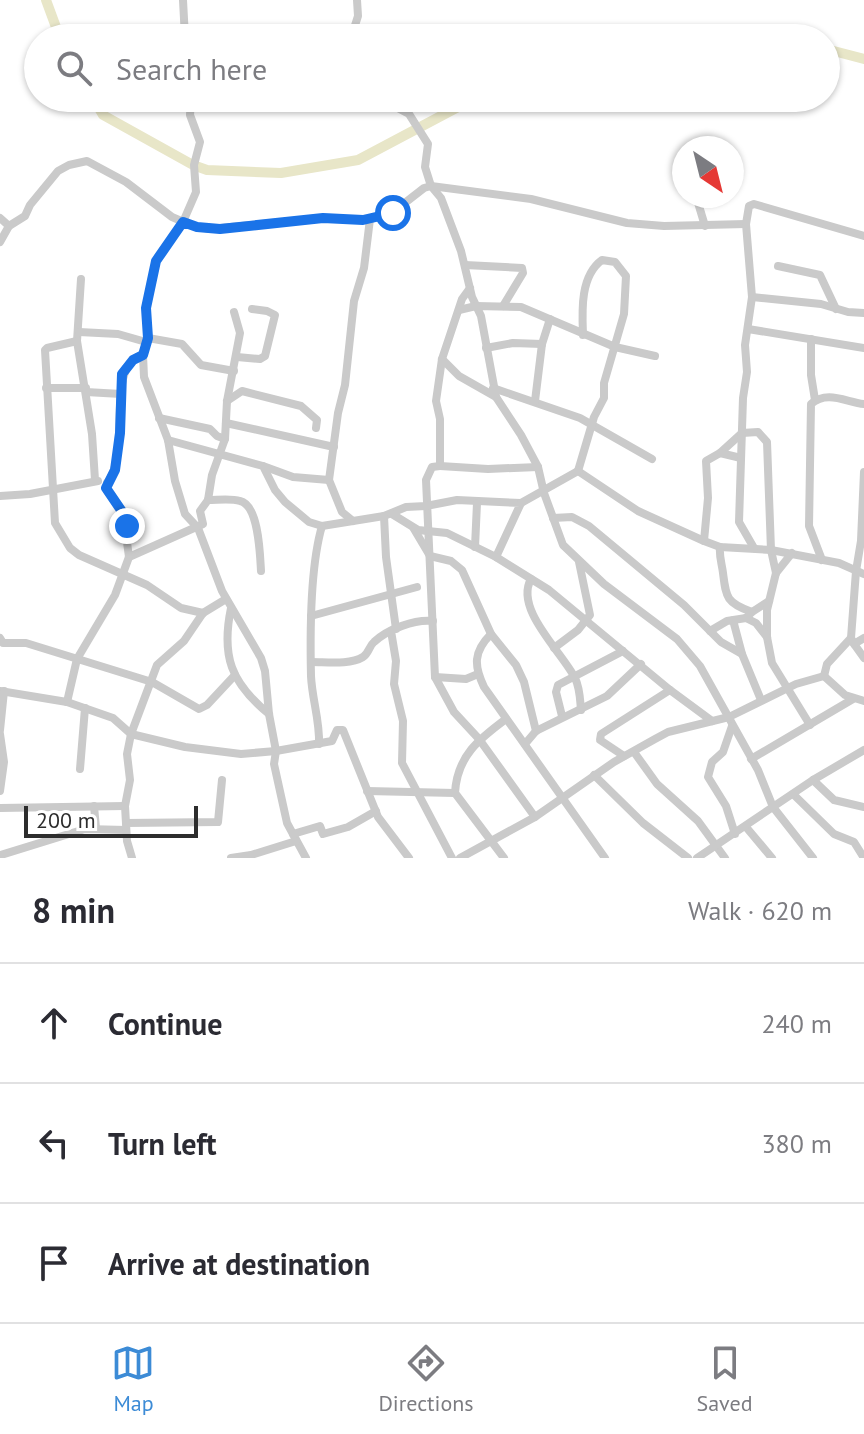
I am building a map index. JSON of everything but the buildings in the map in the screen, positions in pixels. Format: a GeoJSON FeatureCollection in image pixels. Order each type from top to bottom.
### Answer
{"type":"FeatureCollection","features":[{"type":"Feature","properties":{"kind":"street"},"geometry":{"type":"LineString","coordinates":[[183,0],[184,24]]}},
{"type":"Feature","properties":{"kind":"street"},"geometry":{"type":"LineString","coordinates":[[355,24],[357,0]]}},
{"type":"Feature","properties":{"kind":"street"},"geometry":{"type":"LineString","coordinates":[[190,112],[200,146],[194,165],[196,192],[183,222],[156,261],[146,308],[147,340],[143,355],[146,388],[168,440],[185,514],[198,528],[229,603],[261,658],[276,751],[274,764],[287,823],[306,858]]}},
{"type":"Feature","properties":{"kind":"street"},"geometry":{"type":"LineString","coordinates":[[405,112],[415,120],[428,144],[425,167],[431,186],[441,198],[481,316],[495,393],[538,467],[563,545],[598,578],[677,639],[706,675],[758,770],[773,807],[813,858]]}},
{"type":"Feature","properties":{"kind":"street"},"geometry":{"type":"LineString","coordinates":[[0,242],[9,226],[25,216],[30,205],[58,171],[84,161],[126,182],[163,212],[197,227],[220,229],[323,218],[370,219],[388,216],[431,186],[519,197],[627,223],[746,224]]}},
{"type":"Feature","properties":{"kind":"street"},"geometry":{"type":"LineString","coordinates":[[754,548],[739,522],[752,297],[746,224],[749,206],[754,204],[864,236]]}},
{"type":"Feature","properties":{"kind":"street"},"geometry":{"type":"LineString","coordinates":[[700,208],[705,226]]}},
{"type":"Feature","properties":{"kind":"street"},"geometry":{"type":"LineString","coordinates":[[0,218],[9,226]]}},
{"type":"Feature","properties":{"kind":"street"},"geometry":{"type":"LineString","coordinates":[[353,521],[342,512],[329,480],[345,385],[354,301],[364,268],[370,219]]}},
{"type":"Feature","properties":{"kind":"street"},"geometry":{"type":"LineString","coordinates":[[263,466],[285,502],[309,522],[322,526],[388,515],[406,507],[457,500],[521,503],[544,493],[578,471],[596,411],[604,398],[604,383],[624,314],[627,281],[624,270],[615,262],[602,260],[590,274],[583,302],[583,335]]}},
{"type":"Feature","properties":{"kind":"street"},"geometry":{"type":"LineString","coordinates":[[465,265],[522,268],[523,273],[503,306]]}},
{"type":"Feature","properties":{"kind":"street"},"geometry":{"type":"LineString","coordinates":[[778,266],[820,275],[836,309]]}},
{"type":"Feature","properties":{"kind":"street"},"geometry":{"type":"LineString","coordinates":[[81,279],[78,336],[92,434],[95,480]]}},
{"type":"Feature","properties":{"kind":"street"},"geometry":{"type":"LineString","coordinates":[[440,466],[440,419],[436,401],[442,359],[470,288]]}},
{"type":"Feature","properties":{"kind":"street"},"geometry":{"type":"LineString","coordinates":[[752,297],[821,304],[864,313]]}},
{"type":"Feature","properties":{"kind":"street"},"geometry":{"type":"LineString","coordinates":[[459,310],[476,306],[521,307],[615,347],[655,356]]}},
{"type":"Feature","properties":{"kind":"street"},"geometry":{"type":"LineString","coordinates":[[237,357],[260,359],[265,356],[275,315],[252,309]]}},
{"type":"Feature","properties":{"kind":"street"},"geometry":{"type":"LineString","coordinates":[[129,557],[203,524],[200,511],[208,500],[212,475],[225,439],[227,401],[237,357],[240,329],[234,312]]}},
{"type":"Feature","properties":{"kind":"street"},"geometry":{"type":"LineString","coordinates":[[535,401],[542,344],[550,319]]}},
{"type":"Feature","properties":{"kind":"street"},"geometry":{"type":"LineString","coordinates":[[748,329],[864,348]]}},
{"type":"Feature","properties":{"kind":"street"},"geometry":{"type":"LineString","coordinates":[[229,603],[203,613],[181,608],[147,585],[79,555],[70,548],[55,523],[45,350],[78,336],[118,334],[182,344],[201,365],[234,371]]}},
{"type":"Feature","properties":{"kind":"street"},"geometry":{"type":"LineString","coordinates":[[811,339],[815,400],[810,410],[812,471],[809,526],[822,560]]}},
{"type":"Feature","properties":{"kind":"street"},"geometry":{"type":"LineString","coordinates":[[486,348],[513,343],[542,344]]}},
{"type":"Feature","properties":{"kind":"street"},"geometry":{"type":"LineString","coordinates":[[67,702],[77,659],[124,576],[129,557],[123,513],[107,491],[107,483],[115,470],[124,369],[136,357],[143,355]]}},
{"type":"Feature","properties":{"kind":"street"},"geometry":{"type":"LineString","coordinates":[[442,359],[459,376],[495,393],[535,401],[592,425],[652,459]]}},
{"type":"Feature","properties":{"kind":"street"},"geometry":{"type":"LineString","coordinates":[[230,381],[242,391],[304,407],[317,420],[316,428]]}},
{"type":"Feature","properties":{"kind":"street"},"geometry":{"type":"LineString","coordinates":[[46,388],[121,394]]}},
{"type":"Feature","properties":{"kind":"street"},"geometry":{"type":"LineString","coordinates":[[227,401],[242,391]]}},
{"type":"Feature","properties":{"kind":"street"},"geometry":{"type":"LineString","coordinates":[[815,400],[828,396],[864,404]]}},
{"type":"Feature","properties":{"kind":"street"},"geometry":{"type":"LineString","coordinates":[[159,418],[210,429],[219,438],[225,439]]}},
{"type":"Feature","properties":{"kind":"street"},"geometry":{"type":"LineString","coordinates":[[226,423],[334,447]]}},
{"type":"Feature","properties":{"kind":"street"},"geometry":{"type":"LineString","coordinates":[[704,541],[708,498],[706,461],[742,433],[761,434],[769,446],[771,550],[776,573]]}},
{"type":"Feature","properties":{"kind":"street"},"geometry":{"type":"LineString","coordinates":[[168,440],[293,477],[329,480]]}},
{"type":"Feature","properties":{"kind":"street"},"geometry":{"type":"LineString","coordinates":[[720,453],[741,458]]}},
{"type":"Feature","properties":{"kind":"street"},"geometry":{"type":"LineString","coordinates":[[535,817],[479,739],[454,712],[435,677],[426,506],[427,473],[432,467],[538,467]]}},
{"type":"Feature","properties":{"kind":"street"},"geometry":{"type":"LineString","coordinates":[[578,471],[638,511],[720,547],[792,553],[844,564],[860,572]]}},
{"type":"Feature","properties":{"kind":"street"},"geometry":{"type":"LineString","coordinates":[[864,472],[863,541],[853,641],[864,658]]}},
{"type":"Feature","properties":{"kind":"street"},"geometry":{"type":"LineString","coordinates":[[0,496],[95,480],[107,483]]}},
{"type":"Feature","properties":{"kind":"street"},"geometry":{"type":"LineString","coordinates":[[208,500],[248,504],[255,522],[261,571]]}},
{"type":"Feature","properties":{"kind":"street"},"geometry":{"type":"LineString","coordinates":[[475,547],[477,503]]}},
{"type":"Feature","properties":{"kind":"street"},"geometry":{"type":"LineString","coordinates":[[496,557],[521,503]]}},
{"type":"Feature","properties":{"kind":"street"},"geometry":{"type":"LineString","coordinates":[[340,525],[342,512]]}},
{"type":"Feature","properties":{"kind":"street"},"geometry":{"type":"LineString","coordinates":[[388,515],[413,528],[447,533],[496,557],[549,590],[712,721]]}},
{"type":"Feature","properties":{"kind":"street"},"geometry":{"type":"LineString","coordinates":[[388,515],[396,661],[394,684],[404,735],[401,758],[452,858]]}},
{"type":"Feature","properties":{"kind":"street"},"geometry":{"type":"LineString","coordinates":[[553,518],[572,517],[589,526],[684,605],[729,648],[742,654]]}},
{"type":"Feature","properties":{"kind":"street"},"geometry":{"type":"LineString","coordinates":[[319,744],[320,731],[311,674],[311,616],[322,526]]}},
{"type":"Feature","properties":{"kind":"street"},"geometry":{"type":"LineString","coordinates":[[413,528],[430,556],[451,561],[462,570],[491,634],[516,665],[524,682],[536,731]]}},
{"type":"Feature","properties":{"kind":"street"},"geometry":{"type":"LineString","coordinates":[[720,547],[723,590],[767,637]]}},
{"type":"Feature","properties":{"kind":"street"},"geometry":{"type":"LineString","coordinates":[[792,553],[776,573],[769,601],[767,637],[772,663],[810,725]]}},
{"type":"Feature","properties":{"kind":"street"},"geometry":{"type":"LineString","coordinates":[[554,648],[586,621],[590,612],[579,561]]}},
{"type":"Feature","properties":{"kind":"street"},"geometry":{"type":"LineString","coordinates":[[417,587],[428,571]]}},
{"type":"Feature","properties":{"kind":"street"},"geometry":{"type":"LineString","coordinates":[[586,588],[598,578]]}},
{"type":"Feature","properties":{"kind":"street"},"geometry":{"type":"LineString","coordinates":[[531,579],[526,590],[528,599],[542,631],[574,676],[581,710]]}},
{"type":"Feature","properties":{"kind":"street"},"geometry":{"type":"LineString","coordinates":[[311,616],[417,587],[432,587]]}},
{"type":"Feature","properties":{"kind":"street"},"geometry":{"type":"LineString","coordinates":[[710,631],[720,624],[749,615],[769,601]]}},
{"type":"Feature","properties":{"kind":"street"},"geometry":{"type":"LineString","coordinates":[[229,603],[227,651],[235,675],[251,699],[269,714]]}},
{"type":"Feature","properties":{"kind":"street"},"geometry":{"type":"LineString","coordinates":[[132,858],[125,806],[130,780],[127,754],[131,734],[157,665],[184,641],[203,613]]}},
{"type":"Feature","properties":{"kind":"street"},"geometry":{"type":"LineString","coordinates":[[312,662],[360,659],[369,652],[372,643],[394,630],[422,620],[433,621]]}},
{"type":"Feature","properties":{"kind":"street"},"geometry":{"type":"LineString","coordinates":[[733,620],[742,654],[761,700]]}},
{"type":"Feature","properties":{"kind":"street"},"geometry":{"type":"LineString","coordinates":[[491,634],[476,655],[478,674],[506,719],[605,858]]}},
{"type":"Feature","properties":{"kind":"street"},"geometry":{"type":"LineString","coordinates":[[0,638],[3,643],[26,643],[152,682],[199,709],[207,705],[235,675]]}},
{"type":"Feature","properties":{"kind":"street"},"geometry":{"type":"LineString","coordinates":[[824,676],[827,664],[853,641],[864,638]]}},
{"type":"Feature","properties":{"kind":"street"},"geometry":{"type":"LineString","coordinates":[[562,716],[556,689],[558,685],[623,651]]}},
{"type":"Feature","properties":{"kind":"street"},"geometry":{"type":"LineString","coordinates":[[525,744],[536,731],[607,696],[641,664]]}},
{"type":"Feature","properties":{"kind":"street"},"geometry":{"type":"LineString","coordinates":[[435,677],[466,679],[478,674]]}},
{"type":"Feature","properties":{"kind":"street"},"geometry":{"type":"LineString","coordinates":[[460,858],[535,817],[594,775],[668,732],[712,721],[730,722],[761,700],[824,676]]}},
{"type":"Feature","properties":{"kind":"street"},"geometry":{"type":"LineString","coordinates":[[824,676],[845,695],[864,701]]}},
{"type":"Feature","properties":{"kind":"street"},"geometry":{"type":"LineString","coordinates":[[624,756],[600,740],[601,734],[670,690]]}},
{"type":"Feature","properties":{"kind":"street"},"geometry":{"type":"LineString","coordinates":[[0,791],[4,762],[0,732],[2,691],[67,702],[113,718],[131,734],[220,753],[276,751],[332,741]]}},
{"type":"Feature","properties":{"kind":"street"},"geometry":{"type":"LineString","coordinates":[[751,759],[853,699]]}},
{"type":"Feature","properties":{"kind":"street"},"geometry":{"type":"LineString","coordinates":[[80,769],[85,708]]}},
{"type":"Feature","properties":{"kind":"street"},"geometry":{"type":"LineString","coordinates":[[504,858],[455,793],[461,763],[469,749],[506,719]]}},
{"type":"Feature","properties":{"kind":"street"},"geometry":{"type":"LineString","coordinates":[[730,722],[723,752],[712,762],[708,777],[726,806],[735,834]]}},
{"type":"Feature","properties":{"kind":"street"},"geometry":{"type":"LineString","coordinates":[[332,741],[337,730],[347,734],[376,811],[409,858]]}},
{"type":"Feature","properties":{"kind":"street"},"geometry":{"type":"LineString","coordinates":[[320,731],[332,741]]}},
{"type":"Feature","properties":{"kind":"street"},"geometry":{"type":"LineString","coordinates":[[697,858],[813,780],[864,750]]}},
{"type":"Feature","properties":{"kind":"street"},"geometry":{"type":"LineString","coordinates":[[634,752],[657,784],[698,821],[725,858]]}},
{"type":"Feature","properties":{"kind":"street"},"geometry":{"type":"LineString","coordinates":[[758,770],[763,752]]}},
{"type":"Feature","properties":{"kind":"street"},"geometry":{"type":"LineString","coordinates":[[594,775],[633,814],[688,858]]}},
{"type":"Feature","properties":{"kind":"street"},"geometry":{"type":"LineString","coordinates":[[1,855],[96,828],[218,822],[222,780]]}},
{"type":"Feature","properties":{"kind":"street"},"geometry":{"type":"LineString","coordinates":[[813,780],[834,800],[864,807]]}},
{"type":"Feature","properties":{"kind":"street"},"geometry":{"type":"LineString","coordinates":[[367,791],[455,793]]}},
{"type":"Feature","properties":{"kind":"street"},"geometry":{"type":"LineString","coordinates":[[793,794],[834,834],[854,842],[864,858]]}},
{"type":"Feature","properties":{"kind":"street"},"geometry":{"type":"LineString","coordinates":[[2,805],[125,806]]}},
{"type":"Feature","properties":{"kind":"street"},"geometry":{"type":"LineString","coordinates":[[94,806],[96,828]]}},
{"type":"Feature","properties":{"kind":"street"},"geometry":{"type":"LineString","coordinates":[[231,858],[251,855],[320,826],[323,834],[348,827],[376,811]]}},
{"type":"Feature","properties":{"kind":"street"},"geometry":{"type":"LineString","coordinates":[[746,827],[772,858]]}},
{"type":"Feature","properties":{"kind":"waterway"},"geometry":{"type":"LineString","coordinates":[[46,0],[55,24]]}},
{"type":"Feature","properties":{"kind":"waterway"},"geometry":{"type":"LineString","coordinates":[[840,53],[864,59]]}},
{"type":"Feature","properties":{"kind":"waterway"},"geometry":{"type":"LineString","coordinates":[[101,112],[207,170],[281,173],[358,160],[449,112]]}},
{"type":"Feature","properties":{"kind":"route"},"geometry":{"type":"LineString","coordinates":[[127,526],[123,513],[106,488],[115,470],[122,374],[136,357],[143,355],[148,338],[146,308],[156,261],[183,222],[220,229],[323,218],[363,220],[393,213]]}}]}
